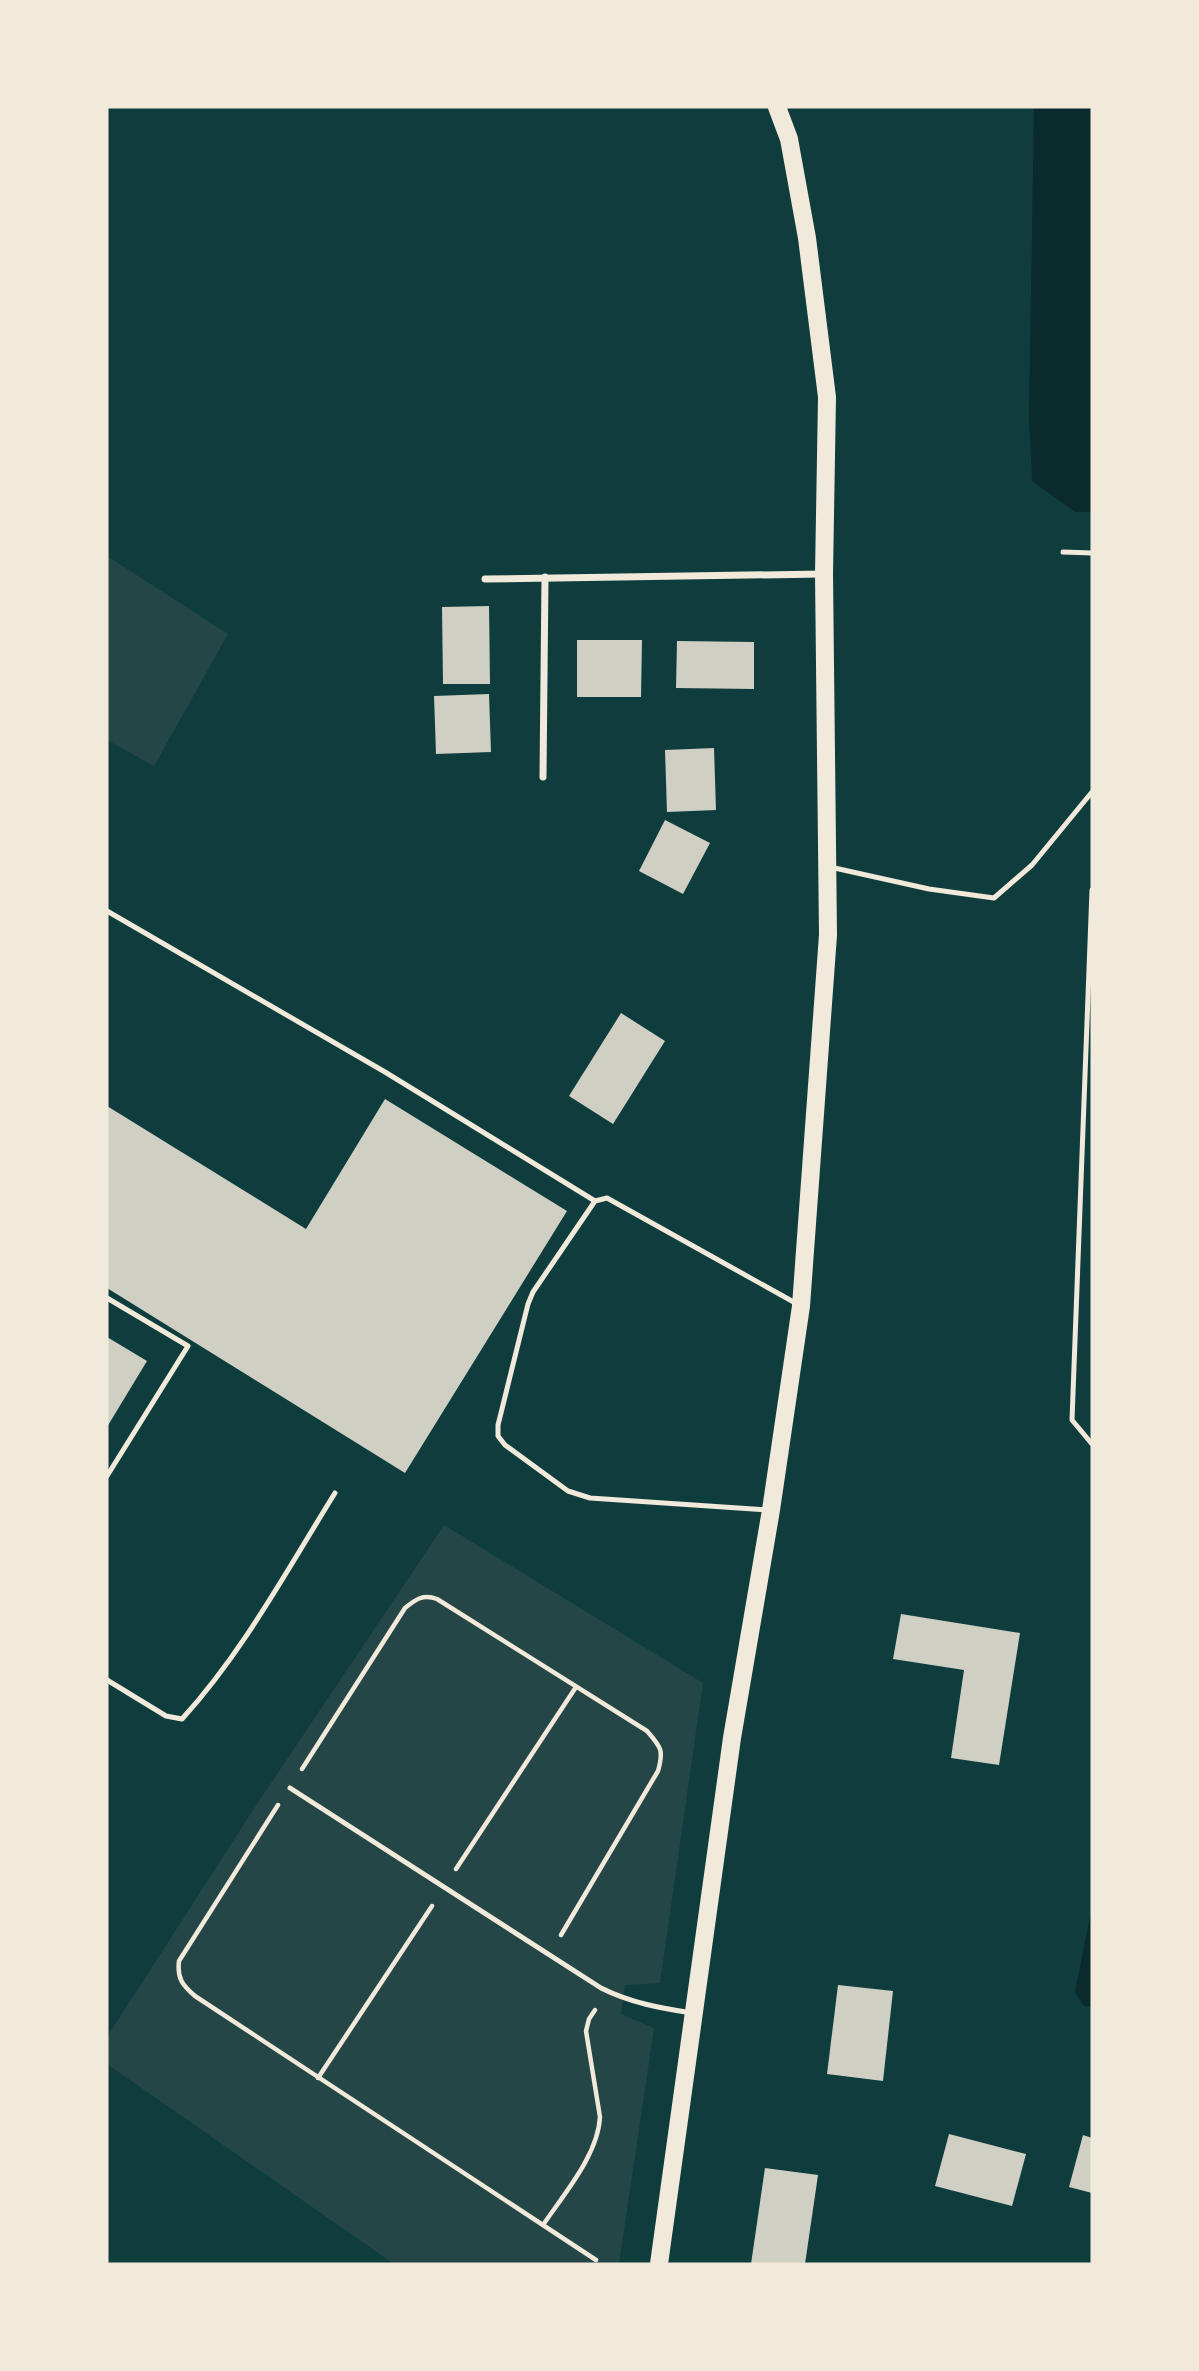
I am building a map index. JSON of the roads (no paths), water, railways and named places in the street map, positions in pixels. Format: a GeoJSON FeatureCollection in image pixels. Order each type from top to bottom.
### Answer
{"type":"FeatureCollection","features":[{"type":"Feature","properties":{"kind":"main road"},"geometry":{"type":"LineString","coordinates":[[659,2264],[732,1738],[771,1510],[801,1306],[828,935],[824,574],[827,397],[807,238],[789,139],[777,107]]}},
{"type":"Feature","properties":{"kind":"street"},"geometry":{"type":"LineString","coordinates":[[485,579],[824,574]]}},
{"type":"Feature","properties":{"kind":"street"},"geometry":{"type":"LineString","coordinates":[[543,777],[545,578]]}},
{"type":"Feature","properties":{"kind":"lane"},"geometry":{"type":"LineString","coordinates":[[1063,552],[1092,553]]}},
{"type":"Feature","properties":{"kind":"lane"},"geometry":{"type":"LineString","coordinates":[[827,866],[929,889],[994,898],[1032,865],[1092,792]]}},
{"type":"Feature","properties":{"kind":"lane"},"geometry":{"type":"LineString","coordinates":[[1092,890],[1072,1420],[1092,1444]]}},
{"type":"Feature","properties":{"kind":"lane"},"geometry":{"type":"LineString","coordinates":[[107,911],[385,1072],[595,1201]]}},
{"type":"Feature","properties":{"kind":"lane"},"geometry":{"type":"LineString","coordinates":[[771,1510],[590,1497],[568,1491],[505,1445],[498,1437],[498,1425],[533,1292],[595,1201],[607,1198],[801,1306]]}},
{"type":"Feature","properties":{"kind":"lane"},"geometry":{"type":"LineString","coordinates":[[107,1298],[188,1346],[107,1476]]}},
{"type":"Feature","properties":{"kind":"lane"},"geometry":{"type":"LineString","coordinates":[[107,1680],[166,1716],[182,1719],[209,1689],[238,1647],[335,1493]]}},
{"type":"Feature","properties":{"kind":"lane"},"geometry":{"type":"LineString","coordinates":[[289,1788],[607,1991],[647,2006],[695,2014]]}}]}
